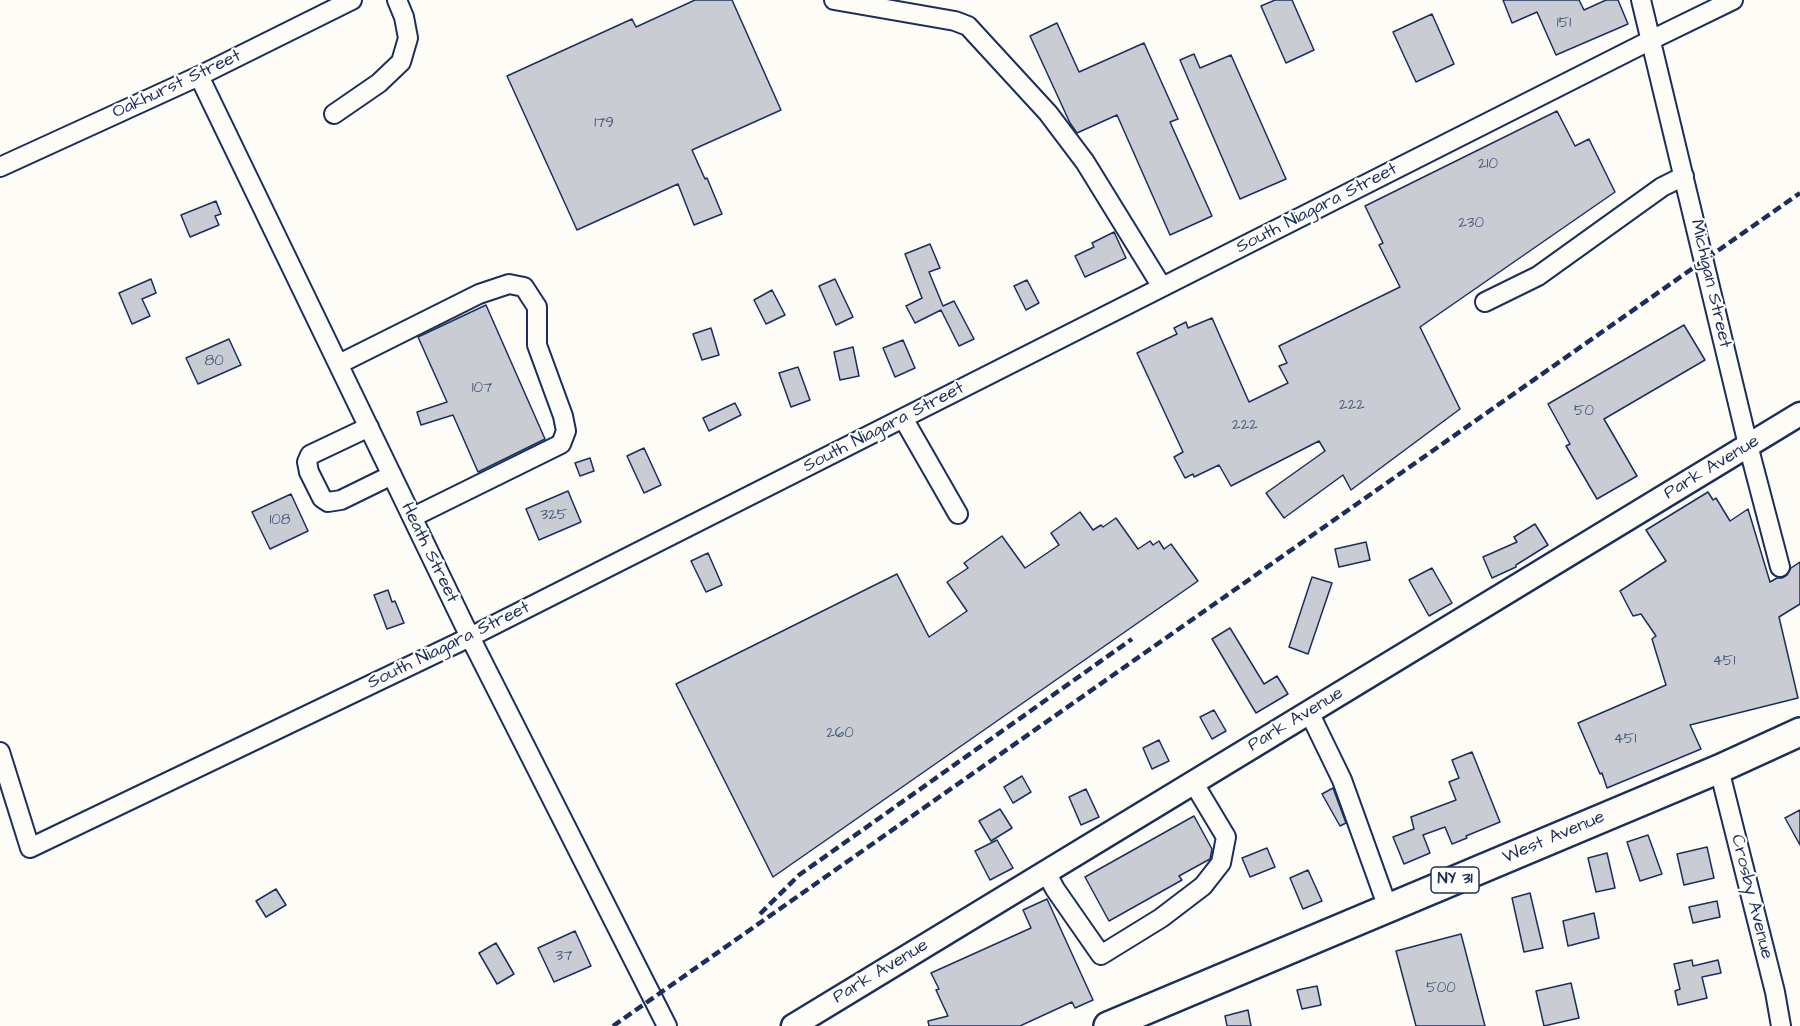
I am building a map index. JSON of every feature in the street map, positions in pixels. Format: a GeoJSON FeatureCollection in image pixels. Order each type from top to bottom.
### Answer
{"type":"FeatureCollection","features":[{"type":"Feature","properties":{"kind":"highway","name":"West Avenue"},"geometry":{"type":"LineString","coordinates":[[1115,1025],[1719,769],[1800,732]]}},
{"type":"Feature","properties":{"kind":"main road","name":"Park Avenue"},"geometry":{"type":"LineString","coordinates":[[793,1026],[1800,414]]}},
{"type":"Feature","properties":{"kind":"street","name":"Oakhurst Street"},"geometry":{"type":"LineString","coordinates":[[0,167],[199,76],[352,0]]}},
{"type":"Feature","properties":{"kind":"street"},"geometry":{"type":"LineString","coordinates":[[334,114],[379,83],[401,62],[408,38],[404,17],[397,0]]}},
{"type":"Feature","properties":{"kind":"street"},"geometry":{"type":"LineString","coordinates":[[834,0],[955,21],[968,26],[1048,113],[1085,162],[1162,287]]}},
{"type":"Feature","properties":{"kind":"street","name":"Michigan Street"},"geometry":{"type":"LineString","coordinates":[[1641,0],[1748,445],[1780,567]]}},
{"type":"Feature","properties":{"kind":"street","name":"South Niagara Street"},"geometry":{"type":"LineString","coordinates":[[0,752],[30,848],[470,637],[1733,0]]}},
{"type":"Feature","properties":{"kind":"street","name":"Heath Street"},"geometry":{"type":"LineString","coordinates":[[199,76],[470,637],[667,1026]]}},
{"type":"Feature","properties":{"kind":"street"},"geometry":{"type":"LineString","coordinates":[[1485,302],[1538,276],[1662,187],[1684,176]]}},
{"type":"Feature","properties":{"kind":"street"},"geometry":{"type":"LineString","coordinates":[[339,364],[479,294],[509,284],[524,287],[537,307],[537,345],[563,416],[566,431],[561,444],[413,518]]}},
{"type":"Feature","properties":{"kind":"street"},"geometry":{"type":"LineString","coordinates":[[903,418],[958,514]]}},
{"type":"Feature","properties":{"kind":"street"},"geometry":{"type":"LineString","coordinates":[[369,427],[310,455],[309,472],[322,498],[328,502],[341,500],[392,475]]}},
{"type":"Feature","properties":{"kind":"street"},"geometry":{"type":"LineString","coordinates":[[1309,712],[1342,780],[1388,909]]}},
{"type":"Feature","properties":{"kind":"street","name":"Crosby Avenue"},"geometry":{"type":"LineString","coordinates":[[1719,769],[1776,992],[1781,1026]]}},
{"type":"Feature","properties":{"kind":"street"},"geometry":{"type":"LineString","coordinates":[[1046,872],[1055,889],[1101,955],[1161,918],[1203,886],[1221,863],[1226,837],[1193,783]]}},
{"type":"Feature","properties":{"kind":"building"},"geometry":{"type":"Polygon","coordinates":[[[695,0],[732,0],[781,110],[692,150],[722,214],[694,225],[678,184],[577,230],[507,76],[632,19],[636,27],[695,0]]]}},
{"type":"Feature","properties":{"kind":"building"},"geometry":{"type":"Polygon","coordinates":[[[1275,0],[1292,0],[1314,50],[1286,63],[1261,6],[1275,0]]]}},
{"type":"Feature","properties":{"kind":"building"},"geometry":{"type":"Polygon","coordinates":[[[1503,0],[1579,0],[1584,10],[1606,0],[1618,0],[1628,24],[1556,55],[1537,12],[1512,23],[1503,0]]]}},
{"type":"Feature","properties":{"kind":"building"},"geometry":{"type":"Polygon","coordinates":[[[1432,14],[1454,64],[1416,82],[1393,32],[1432,14]]]}},
{"type":"Feature","properties":{"kind":"building"},"geometry":{"type":"Polygon","coordinates":[[[1057,23],[1079,72],[1144,43],[1178,119],[1170,122],[1212,216],[1170,235],[1117,115],[1077,133],[1070,123],[1030,36],[1057,23]]]}},
{"type":"Feature","properties":{"kind":"building"},"geometry":{"type":"Polygon","coordinates":[[[1194,54],[1200,68],[1231,55],[1286,179],[1240,199],[1180,60],[1194,54]]]}},
{"type":"Feature","properties":{"kind":"building"},"geometry":{"type":"Polygon","coordinates":[[[1557,111],[1575,146],[1589,139],[1615,192],[1420,327],[1460,409],[1351,490],[1343,475],[1284,518],[1266,493],[1325,451],[1319,441],[1231,486],[1219,465],[1194,477],[1193,474],[1185,478],[1174,457],[1183,452],[1137,353],[1177,334],[1174,328],[1186,322],[1188,328],[1212,318],[1249,402],[1288,383],[1279,366],[1287,363],[1279,346],[1400,287],[1379,245],[1383,243],[1365,206],[1557,111]]]}},
{"type":"Feature","properties":{"kind":"building"},"geometry":{"type":"Polygon","coordinates":[[[216,201],[221,214],[215,216],[219,225],[190,237],[181,215],[216,201]]]}},
{"type":"Feature","properties":{"kind":"building"},"geometry":{"type":"Polygon","coordinates":[[[1114,232],[1126,258],[1085,277],[1075,256],[1094,247],[1092,243],[1114,232]]]}},
{"type":"Feature","properties":{"kind":"building"},"geometry":{"type":"Polygon","coordinates":[[[930,244],[940,268],[929,272],[943,306],[954,301],[974,339],[959,346],[941,310],[915,323],[906,306],[922,298],[905,254],[930,244]]]}},
{"type":"Feature","properties":{"kind":"building"},"geometry":{"type":"Polygon","coordinates":[[[151,279],[156,293],[142,299],[150,316],[132,324],[119,293],[151,279]]]}},
{"type":"Feature","properties":{"kind":"building"},"geometry":{"type":"Polygon","coordinates":[[[835,279],[853,317],[836,325],[819,286],[835,279]]]}},
{"type":"Feature","properties":{"kind":"building"},"geometry":{"type":"Polygon","coordinates":[[[1027,280],[1039,303],[1026,310],[1014,286],[1027,280]]]}},
{"type":"Feature","properties":{"kind":"building"},"geometry":{"type":"Polygon","coordinates":[[[772,290],[785,315],[766,324],[754,300],[772,290]]]}},
{"type":"Feature","properties":{"kind":"building"},"geometry":{"type":"Polygon","coordinates":[[[486,305],[545,439],[478,472],[453,415],[421,425],[417,412],[447,402],[418,337],[486,305]]]}},
{"type":"Feature","properties":{"kind":"building"},"geometry":{"type":"Polygon","coordinates":[[[1684,325],[1705,360],[1604,419],[1637,476],[1597,499],[1566,446],[1570,444],[1548,404],[1684,325]]]}},
{"type":"Feature","properties":{"kind":"building"},"geometry":{"type":"Polygon","coordinates":[[[711,328],[719,355],[702,360],[693,334],[711,328]]]}},
{"type":"Feature","properties":{"kind":"building"},"geometry":{"type":"Polygon","coordinates":[[[229,339],[241,365],[198,384],[186,358],[229,339]]]}},
{"type":"Feature","properties":{"kind":"building"},"geometry":{"type":"Polygon","coordinates":[[[903,340],[915,368],[895,377],[883,348],[903,340]]]}},
{"type":"Feature","properties":{"kind":"building"},"geometry":{"type":"Polygon","coordinates":[[[853,347],[859,376],[840,380],[834,352],[853,347]]]}},
{"type":"Feature","properties":{"kind":"building"},"geometry":{"type":"Polygon","coordinates":[[[798,367],[810,400],[791,407],[779,373],[798,367]]]}},
{"type":"Feature","properties":{"kind":"building"},"geometry":{"type":"Polygon","coordinates":[[[735,403],[741,415],[709,431],[703,418],[735,403]]]}},
{"type":"Feature","properties":{"kind":"building"},"geometry":{"type":"Polygon","coordinates":[[[644,448],[661,485],[644,493],[627,456],[644,448]]]}},
{"type":"Feature","properties":{"kind":"building"},"geometry":{"type":"Polygon","coordinates":[[[590,458],[594,471],[580,476],[575,463],[590,458]]]}},
{"type":"Feature","properties":{"kind":"building"},"geometry":{"type":"Polygon","coordinates":[[[568,491],[581,522],[539,540],[526,509],[568,491]]]}},
{"type":"Feature","properties":{"kind":"building"},"geometry":{"type":"Polygon","coordinates":[[[1708,492],[1713,500],[1716,498],[1730,521],[1748,509],[1770,582],[1787,575],[1791,568],[1800,562],[1800,604],[1779,617],[1798,698],[1690,725],[1701,749],[1607,788],[1578,723],[1666,685],[1652,639],[1656,636],[1641,614],[1633,616],[1620,591],[1666,561],[1646,530],[1708,492]]]}},
{"type":"Feature","properties":{"kind":"building"},"geometry":{"type":"Polygon","coordinates":[[[291,494],[308,531],[270,549],[252,512],[291,494]]]}},
{"type":"Feature","properties":{"kind":"building"},"geometry":{"type":"Polygon","coordinates":[[[1080,512],[1093,530],[1101,525],[1103,527],[1116,518],[1138,549],[1150,541],[1153,545],[1159,541],[1164,549],[1171,544],[1198,581],[773,877],[676,684],[897,574],[929,637],[967,611],[947,582],[968,568],[964,563],[1002,536],[1025,568],[1059,545],[1051,533],[1080,512]]]}},
{"type":"Feature","properties":{"kind":"building"},"geometry":{"type":"Polygon","coordinates":[[[1535,524],[1548,545],[1516,567],[1492,578],[1483,557],[1517,542],[1514,537],[1535,524]]]}},
{"type":"Feature","properties":{"kind":"building"},"geometry":{"type":"Polygon","coordinates":[[[1366,542],[1370,560],[1339,567],[1335,549],[1366,542]]]}},
{"type":"Feature","properties":{"kind":"building"},"geometry":{"type":"Polygon","coordinates":[[[708,553],[722,585],[706,592],[691,561],[708,553]]]}},
{"type":"Feature","properties":{"kind":"building"},"geometry":{"type":"Polygon","coordinates":[[[1432,568],[1452,603],[1429,616],[1409,580],[1432,568]]]}},
{"type":"Feature","properties":{"kind":"building"},"geometry":{"type":"Polygon","coordinates":[[[1312,577],[1332,583],[1308,654],[1289,647],[1312,577]]]}},
{"type":"Feature","properties":{"kind":"building"},"geometry":{"type":"Polygon","coordinates":[[[388,590],[404,623],[387,629],[374,595],[388,590]]]}},
{"type":"Feature","properties":{"kind":"building"},"geometry":{"type":"Polygon","coordinates":[[[1230,628],[1264,684],[1277,676],[1288,694],[1256,713],[1212,639],[1230,628]]]}},
{"type":"Feature","properties":{"kind":"building"},"geometry":{"type":"Polygon","coordinates":[[[1214,710],[1226,731],[1212,739],[1200,717],[1214,710]]]}},
{"type":"Feature","properties":{"kind":"building"},"geometry":{"type":"Polygon","coordinates":[[[1159,740],[1169,761],[1152,769],[1143,748],[1159,740]]]}},
{"type":"Feature","properties":{"kind":"building"},"geometry":{"type":"Polygon","coordinates":[[[1472,752],[1500,822],[1452,844],[1445,827],[1423,835],[1430,853],[1404,864],[1393,837],[1414,829],[1411,817],[1456,800],[1449,782],[1459,778],[1452,760],[1472,752]]]}},
{"type":"Feature","properties":{"kind":"building"},"geometry":{"type":"Polygon","coordinates":[[[1022,776],[1031,792],[1013,803],[1004,787],[1022,776]]]}},
{"type":"Feature","properties":{"kind":"building"},"geometry":{"type":"Polygon","coordinates":[[[1333,788],[1346,823],[1340,826],[1322,794],[1333,788]]]}},
{"type":"Feature","properties":{"kind":"building"},"geometry":{"type":"Polygon","coordinates":[[[1086,789],[1099,817],[1081,825],[1069,797],[1086,789]]]}},
{"type":"Feature","properties":{"kind":"building"},"geometry":{"type":"Polygon","coordinates":[[[1000,809],[1012,828],[991,841],[979,821],[1000,809]]]}},
{"type":"Feature","properties":{"kind":"building"},"geometry":{"type":"Polygon","coordinates":[[[1800,810],[1800,845],[1785,818],[1800,810]]]}},
{"type":"Feature","properties":{"kind":"building"},"geometry":{"type":"Polygon","coordinates":[[[1194,816],[1212,849],[1210,859],[1179,876],[1182,880],[1109,921],[1085,877],[1194,816]]]}},
{"type":"Feature","properties":{"kind":"building"},"geometry":{"type":"Polygon","coordinates":[[[1648,835],[1662,874],[1640,881],[1627,842],[1648,835]]]}},
{"type":"Feature","properties":{"kind":"building"},"geometry":{"type":"Polygon","coordinates":[[[997,840],[1013,868],[990,880],[975,851],[997,840]]]}},
{"type":"Feature","properties":{"kind":"building"},"geometry":{"type":"Polygon","coordinates":[[[1707,847],[1714,878],[1684,885],[1677,854],[1707,847]]]}},
{"type":"Feature","properties":{"kind":"building"},"geometry":{"type":"Polygon","coordinates":[[[1267,848],[1275,867],[1250,877],[1242,858],[1267,848]]]}},
{"type":"Feature","properties":{"kind":"building"},"geometry":{"type":"Polygon","coordinates":[[[1607,853],[1615,888],[1596,892],[1588,858],[1607,853]]]}},
{"type":"Feature","properties":{"kind":"building"},"geometry":{"type":"Polygon","coordinates":[[[1308,870],[1322,901],[1303,909],[1290,878],[1308,870]]]}},
{"type":"Feature","properties":{"kind":"building"},"geometry":{"type":"Polygon","coordinates":[[[276,889],[286,905],[266,917],[256,901],[276,889]]]}},
{"type":"Feature","properties":{"kind":"building"},"geometry":{"type":"Polygon","coordinates":[[[1530,893],[1543,948],[1524,952],[1512,898],[1530,893]]]}},
{"type":"Feature","properties":{"kind":"building"},"geometry":{"type":"Polygon","coordinates":[[[1047,899],[1093,1000],[1075,1008],[1072,1002],[1020,1026],[929,1026],[928,1021],[948,1016],[931,973],[1031,928],[1023,910],[1047,899]]]}},
{"type":"Feature","properties":{"kind":"building"},"geometry":{"type":"Polygon","coordinates":[[[1717,901],[1720,917],[1693,923],[1689,907],[1717,901]]]}},
{"type":"Feature","properties":{"kind":"building"},"geometry":{"type":"Polygon","coordinates":[[[1594,913],[1599,938],[1568,946],[1563,921],[1594,913]]]}},
{"type":"Feature","properties":{"kind":"building"},"geometry":{"type":"Polygon","coordinates":[[[575,931],[591,966],[554,982],[538,948],[575,931]]]}},
{"type":"Feature","properties":{"kind":"building"},"geometry":{"type":"Polygon","coordinates":[[[1461,934],[1485,1026],[1416,1026],[1396,951],[1461,934]]]}},
{"type":"Feature","properties":{"kind":"building"},"geometry":{"type":"Polygon","coordinates":[[[496,943],[514,974],[497,984],[479,953],[496,943]]]}},
{"type":"Feature","properties":{"kind":"building"},"geometry":{"type":"Polygon","coordinates":[[[1692,960],[1693,966],[1718,960],[1721,973],[1702,977],[1707,998],[1678,1005],[1675,991],[1680,989],[1674,964],[1692,960]]]}},
{"type":"Feature","properties":{"kind":"building"},"geometry":{"type":"Polygon","coordinates":[[[1571,983],[1579,1018],[1544,1026],[1536,991],[1571,983]]]}},
{"type":"Feature","properties":{"kind":"building"},"geometry":{"type":"Polygon","coordinates":[[[1317,986],[1321,1005],[1302,1009],[1297,990],[1317,986]]]}},
{"type":"Feature","properties":{"kind":"building"},"geometry":{"type":"Polygon","coordinates":[[[1248,1010],[1251,1026],[1227,1026],[1225,1016],[1248,1010]]]}},
{"type":"Feature","properties":{"kind":"railway"},"geometry":{"type":"LineString","coordinates":[[613,1026],[1800,193]]}},
{"type":"Feature","properties":{"kind":"railway"},"geometry":{"type":"LineString","coordinates":[[760,914],[799,875],[1132,639]]}}]}
